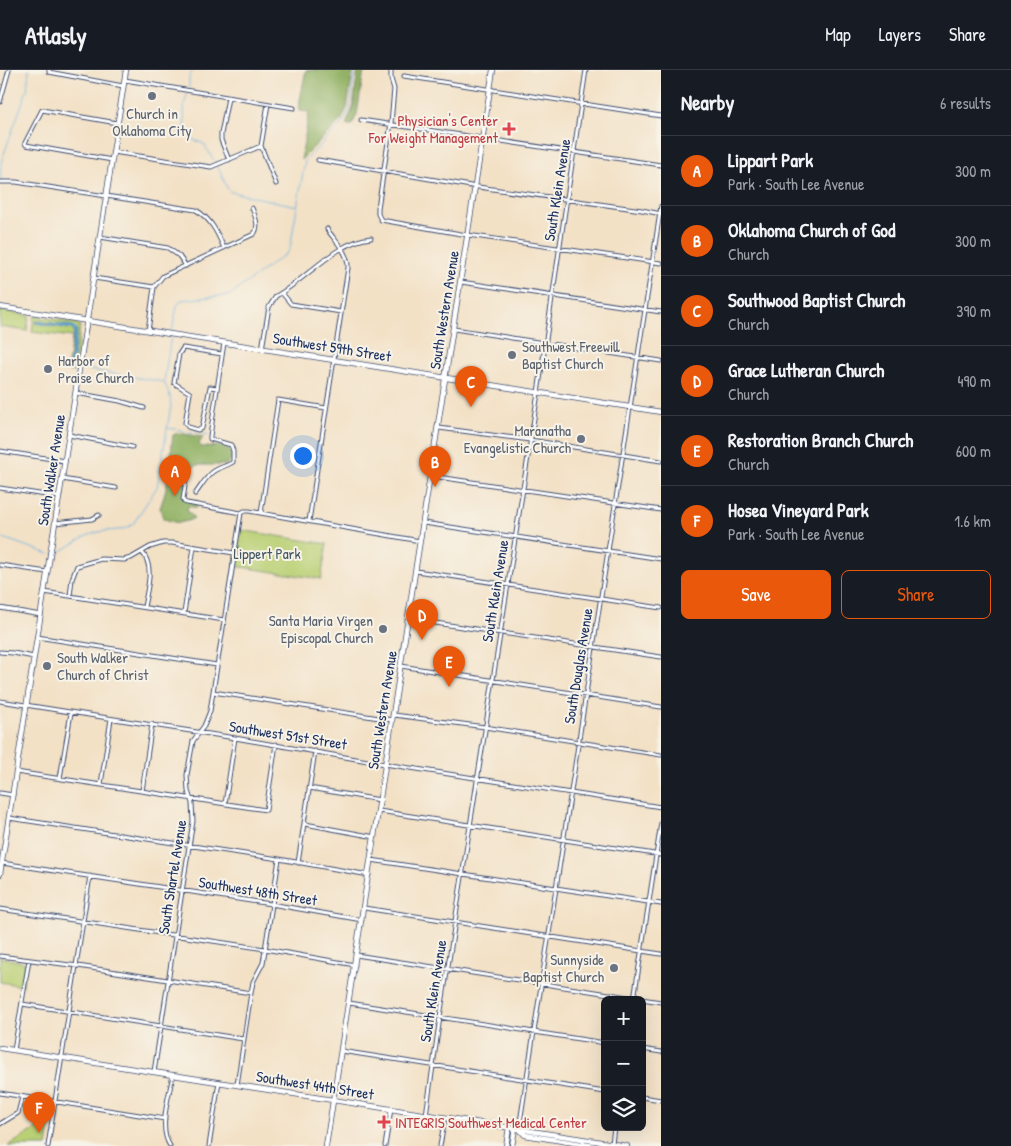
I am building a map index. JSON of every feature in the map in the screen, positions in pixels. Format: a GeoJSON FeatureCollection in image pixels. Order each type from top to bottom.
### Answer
{"type":"FeatureCollection","features":[{"type":"Feature","properties":{"kind":"main road","name":"South Walker Avenue"},"geometry":{"type":"LineString","coordinates":[[0,874],[126,70]]}},
{"type":"Feature","properties":{"kind":"main road","name":"South Western Avenue"},"geometry":{"type":"LineString","coordinates":[[326,1146],[439,428],[493,70]]}},
{"type":"Feature","properties":{"kind":"main road","name":"Southwest 59th Street"},"geometry":{"type":"LineString","coordinates":[[0,307],[661,412]]}},
{"type":"Feature","properties":{"kind":"main road","name":"Southwest 44th Street"},"geometry":{"type":"LineString","coordinates":[[0,1048],[604,1144],[627,1146]]}},
{"type":"Feature","properties":{"kind":"main road"},"geometry":{"type":"LineString","coordinates":[[506,1146],[509,1128]]}},
{"type":"Feature","properties":{"kind":"main road","name":"South Douglas Avenue"},"geometry":{"type":"LineString","coordinates":[[512,1146],[517,1129]]}},
{"type":"Feature","properties":{"kind":"main road"},"geometry":{"type":"LineString","coordinates":[[517,1129],[525,1135],[594,1146]]}},
{"type":"Feature","properties":{"kind":"street"},"geometry":{"type":"LineString","coordinates":[[0,102],[9,70]]}},
{"type":"Feature","properties":{"kind":"street"},"geometry":{"type":"LineString","coordinates":[[391,70],[394,89],[391,124],[378,217],[384,221],[468,235],[661,263]]}},
{"type":"Feature","properties":{"kind":"street","name":"South Klein Avenue"},"geometry":{"type":"LineString","coordinates":[[426,1115],[462,873],[546,343],[586,70]]}},
{"type":"Feature","properties":{"kind":"street"},"geometry":{"type":"LineString","coordinates":[[49,71],[294,108]]}},
{"type":"Feature","properties":{"kind":"street"},"geometry":{"type":"LineString","coordinates":[[404,76],[490,91],[661,116]]}},
{"type":"Feature","properties":{"kind":"street"},"geometry":{"type":"LineString","coordinates":[[228,98],[221,140],[229,160]]}},
{"type":"Feature","properties":{"kind":"street"},"geometry":{"type":"LineString","coordinates":[[268,104],[261,146],[276,184]]}},
{"type":"Feature","properties":{"kind":"street"},"geometry":{"type":"LineString","coordinates":[[112,160],[26,145],[26,140],[42,110],[117,123]]}},
{"type":"Feature","properties":{"kind":"street"},"geometry":{"type":"LineString","coordinates":[[361,120],[661,165]]}},
{"type":"Feature","properties":{"kind":"street"},"geometry":{"type":"LineString","coordinates":[[113,152],[211,168],[261,146]]}},
{"type":"Feature","properties":{"kind":"street"},"geometry":{"type":"LineString","coordinates":[[318,160],[384,172],[660,214]]}},
{"type":"Feature","properties":{"kind":"street"},"geometry":{"type":"LineString","coordinates":[[0,182],[16,182],[196,210],[208,219],[216,230],[224,248]]}},
{"type":"Feature","properties":{"kind":"street","name":"South Douglas Avenue"},"geometry":{"type":"LineString","coordinates":[[517,1129],[549,936],[661,206]]}},
{"type":"Feature","properties":{"kind":"street"},"geometry":{"type":"LineString","coordinates":[[148,331],[155,284],[163,276],[249,237],[256,230],[256,221],[252,208]]}},
{"type":"Feature","properties":{"kind":"street"},"geometry":{"type":"LineString","coordinates":[[309,521],[348,261],[346,254],[340,249],[327,230]]}},
{"type":"Feature","properties":{"kind":"street"},"geometry":{"type":"LineString","coordinates":[[100,237],[168,248],[179,256],[186,266]]}},
{"type":"Feature","properties":{"kind":"street"},"geometry":{"type":"LineString","coordinates":[[262,349],[269,307],[276,296],[340,249],[360,238],[371,238]]}},
{"type":"Feature","properties":{"kind":"street"},"geometry":{"type":"LineString","coordinates":[[93,278],[154,287]]}},
{"type":"Feature","properties":{"kind":"street"},"geometry":{"type":"LineString","coordinates":[[461,282],[661,312]]}},
{"type":"Feature","properties":{"kind":"street"},"geometry":{"type":"LineString","coordinates":[[282,293],[291,304],[341,312]]}},
{"type":"Feature","properties":{"kind":"street"},"geometry":{"type":"LineString","coordinates":[[454,330],[661,361]]}},
{"type":"Feature","properties":{"kind":"street"},"geometry":{"type":"LineString","coordinates":[[195,494],[210,475],[233,462],[231,445],[210,439],[224,343]]}},
{"type":"Feature","properties":{"kind":"street"},"geometry":{"type":"LineString","coordinates":[[217,388],[210,387],[202,428],[198,430],[188,427],[186,423],[190,393],[174,383],[179,352],[183,348],[222,354]]}},
{"type":"Feature","properties":{"kind":"street"},"geometry":{"type":"LineString","coordinates":[[76,393],[120,401],[144,408]]}},
{"type":"Feature","properties":{"kind":"street"},"geometry":{"type":"LineString","coordinates":[[261,513],[278,400],[326,408]]}},
{"type":"Feature","properties":{"kind":"street"},"geometry":{"type":"LineString","coordinates":[[439,428],[530,440],[661,461]]}},
{"type":"Feature","properties":{"kind":"street"},"geometry":{"type":"LineString","coordinates":[[69,435],[132,447]]}},
{"type":"Feature","properties":{"kind":"street"},"geometry":{"type":"LineString","coordinates":[[0,450],[65,461]]}},
{"type":"Feature","properties":{"kind":"street"},"geometry":{"type":"LineString","coordinates":[[49,496],[54,459]]}},
{"type":"Feature","properties":{"kind":"street"},"geometry":{"type":"LineString","coordinates":[[188,467],[184,502],[240,513],[244,511],[261,513],[421,541]]}},
{"type":"Feature","properties":{"kind":"street"},"geometry":{"type":"LineString","coordinates":[[431,476],[661,510]]}},
{"type":"Feature","properties":{"kind":"street"},"geometry":{"type":"LineString","coordinates":[[62,479],[116,488]]}},
{"type":"Feature","properties":{"kind":"street"},"geometry":{"type":"LineString","coordinates":[[0,488],[59,497]]}},
{"type":"Feature","properties":{"kind":"street","name":"South Shartel Avenue"},"geometry":{"type":"LineString","coordinates":[[154,1072],[193,821],[187,776],[193,740],[207,720],[213,692],[240,513]]}},
{"type":"Feature","properties":{"kind":"street"},"geometry":{"type":"LineString","coordinates":[[55,523],[92,519],[99,515]]}},
{"type":"Feature","properties":{"kind":"street"},"geometry":{"type":"LineString","coordinates":[[424,524],[661,559]]}},
{"type":"Feature","properties":{"kind":"street"},"geometry":{"type":"LineString","coordinates":[[70,596],[72,579],[77,566],[101,559],[124,560],[150,547],[163,543],[234,553]]}},
{"type":"Feature","properties":{"kind":"street"},"geometry":{"type":"LineString","coordinates":[[184,613],[194,547]]}},
{"type":"Feature","properties":{"kind":"street"},"geometry":{"type":"LineString","coordinates":[[142,552],[149,569],[144,606]]}},
{"type":"Feature","properties":{"kind":"street"},"geometry":{"type":"LineString","coordinates":[[0,565],[48,572]]}},
{"type":"Feature","properties":{"kind":"street"},"geometry":{"type":"LineString","coordinates":[[416,571],[661,608]]}},
{"type":"Feature","properties":{"kind":"street"},"geometry":{"type":"LineString","coordinates":[[44,592],[144,606],[224,620]]}},
{"type":"Feature","properties":{"kind":"street"},"geometry":{"type":"LineString","coordinates":[[0,608],[41,615]]}},
{"type":"Feature","properties":{"kind":"street"},"geometry":{"type":"LineString","coordinates":[[409,619],[661,657]]}},
{"type":"Feature","properties":{"kind":"street"},"geometry":{"type":"LineString","coordinates":[[37,638],[217,666]]}},
{"type":"Feature","properties":{"kind":"street"},"geometry":{"type":"LineString","coordinates":[[0,652],[34,657]]}},
{"type":"Feature","properties":{"kind":"street"},"geometry":{"type":"LineString","coordinates":[[401,666],[661,707]]}},
{"type":"Feature","properties":{"kind":"street"},"geometry":{"type":"LineString","coordinates":[[213,692],[393,718],[485,727],[661,755]]}},
{"type":"Feature","properties":{"kind":"street","name":"Southwest 51st Street"},"geometry":{"type":"LineString","coordinates":[[0,701],[661,807]]}},
{"type":"Feature","properties":{"kind":"street"},"geometry":{"type":"LineString","coordinates":[[60,778],[71,713]]}},
{"type":"Feature","properties":{"kind":"street"},"geometry":{"type":"LineString","coordinates":[[101,784],[111,718]]}},
{"type":"Feature","properties":{"kind":"street"},"geometry":{"type":"LineString","coordinates":[[142,790],[152,724]]}},
{"type":"Feature","properties":{"kind":"street"},"geometry":{"type":"LineString","coordinates":[[224,804],[235,738]]}},
{"type":"Feature","properties":{"kind":"street"},"geometry":{"type":"LineString","coordinates":[[16,772],[266,810],[276,744]]}},
{"type":"Feature","properties":{"kind":"street"},"geometry":{"type":"LineString","coordinates":[[298,863],[316,751]]}},
{"type":"Feature","properties":{"kind":"street"},"geometry":{"type":"LineString","coordinates":[[310,788],[381,800]]}},
{"type":"Feature","properties":{"kind":"street"},"geometry":{"type":"LineString","coordinates":[[0,793],[13,795]]}},
{"type":"Feature","properties":{"kind":"street"},"geometry":{"type":"LineString","coordinates":[[379,811],[661,855]]}},
{"type":"Feature","properties":{"kind":"street"},"geometry":{"type":"LineString","coordinates":[[9,818],[279,859],[369,875]]}},
{"type":"Feature","properties":{"kind":"street"},"geometry":{"type":"LineString","coordinates":[[634,996],[661,823]]}},
{"type":"Feature","properties":{"kind":"street"},"geometry":{"type":"LineString","coordinates":[[304,824],[375,837]]}},
{"type":"Feature","properties":{"kind":"street"},"geometry":{"type":"LineString","coordinates":[[237,1085],[253,982],[261,968],[279,859]]}},
{"type":"Feature","properties":{"kind":"street"},"geometry":{"type":"LineString","coordinates":[[371,860],[661,904]]}},
{"type":"Feature","properties":{"kind":"street","name":"Southwest 48th Street"},"geometry":{"type":"LineString","coordinates":[[2,863],[272,904],[362,920]]}},
{"type":"Feature","properties":{"kind":"street"},"geometry":{"type":"LineString","coordinates":[[48,1146],[78,966],[90,876]]}},
{"type":"Feature","properties":{"kind":"street"},"geometry":{"type":"LineString","coordinates":[[364,908],[661,954]]}},
{"type":"Feature","properties":{"kind":"street"},"geometry":{"type":"LineString","coordinates":[[0,909],[265,949],[355,965]]}},
{"type":"Feature","properties":{"kind":"street"},"geometry":{"type":"LineString","coordinates":[[356,955],[616,996]]}},
{"type":"Feature","properties":{"kind":"street"},"geometry":{"type":"LineString","coordinates":[[0,956],[251,993]]}},
{"type":"Feature","properties":{"kind":"street"},"geometry":{"type":"LineString","coordinates":[[14,1050],[28,960]]}},
{"type":"Feature","properties":{"kind":"street"},"geometry":{"type":"LineString","coordinates":[[646,1000],[661,1002]]}},
{"type":"Feature","properties":{"kind":"street"},"geometry":{"type":"LineString","coordinates":[[22,1004],[243,1039]]}},
{"type":"Feature","properties":{"kind":"street"},"geometry":{"type":"LineString","coordinates":[[349,1004],[601,1042]]}},
{"type":"Feature","properties":{"kind":"street"},"geometry":{"type":"LineString","coordinates":[[646,1050],[661,1052]]}},
{"type":"Feature","properties":{"kind":"street"},"geometry":{"type":"LineString","coordinates":[[341,1051],[601,1091]]}},
{"type":"Feature","properties":{"kind":"street"},"geometry":{"type":"LineString","coordinates":[[170,1146],[164,1134],[172,1075]]}},
{"type":"Feature","properties":{"kind":"street"},"geometry":{"type":"LineString","coordinates":[[208,1146],[219,1082]]}},
{"type":"Feature","properties":{"kind":"street"},"geometry":{"type":"LineString","coordinates":[[0,1093],[165,1119]]}},
{"type":"Feature","properties":{"kind":"street"},"geometry":{"type":"LineString","coordinates":[[0,1124],[18,1113],[22,1097]]}},
{"type":"Feature","properties":{"kind":"street"},"geometry":{"type":"LineString","coordinates":[[646,1098],[661,1100]]}},
{"type":"Feature","properties":{"kind":"street"},"geometry":{"type":"LineString","coordinates":[[385,1146],[391,1109]]}},
{"type":"Feature","properties":{"kind":"street"},"geometry":{"type":"LineString","coordinates":[[440,1146],[445,1118]]}},
{"type":"Feature","properties":{"kind":"street"},"geometry":{"type":"LineString","coordinates":[[612,1144],[614,1131]]}},
{"type":"Feature","properties":{"kind":"green space"},"geometry":{"type":"Polygon","coordinates":[[[306,70],[353,70],[347,108],[341,120],[301,160],[309,112],[300,111],[299,105],[306,70]]]}},
{"type":"Feature","properties":{"kind":"green space"},"geometry":{"type":"Polygon","coordinates":[[[358,70],[364,70],[357,114],[352,125],[346,125],[353,108],[358,70]]]}},
{"type":"Feature","properties":{"kind":"green space"},"geometry":{"type":"Polygon","coordinates":[[[0,310],[29,316],[27,331],[0,327],[0,310]]]}},
{"type":"Feature","properties":{"kind":"green space"},"geometry":{"type":"Polygon","coordinates":[[[34,316],[76,323],[80,326],[75,372],[67,370],[72,337],[32,332],[34,316]]]}},
{"type":"Feature","properties":{"kind":"green space"},"geometry":{"type":"Polygon","coordinates":[[[178,433],[203,437],[199,444],[202,447],[218,446],[229,449],[232,458],[226,465],[196,465],[190,472],[185,499],[197,501],[197,508],[188,506],[187,510],[194,518],[179,522],[163,518],[160,508],[167,481],[173,435],[178,433]]]}},
{"type":"Feature","properties":{"kind":"green space","name":"Lippert Park"},"geometry":{"type":"Polygon","coordinates":[[[240,530],[327,544],[321,579],[234,566],[240,530]]]}},
{"type":"Feature","properties":{"kind":"green space"},"geometry":{"type":"Polygon","coordinates":[[[0,957],[25,963],[23,986],[0,982],[0,957]]]}},
{"type":"Feature","properties":{"kind":"green space"},"geometry":{"type":"Polygon","coordinates":[[[51,1120],[47,1146],[8,1146],[51,1120]]]}},
{"type":"Feature","properties":{"kind":"water"},"geometry":{"type":"Polygon","coordinates":[[[36,321],[73,326],[77,330],[73,370],[69,366],[74,332],[72,329],[35,323],[36,321]]]}},
{"type":"Feature","properties":{"kind":"waterway"},"geometry":{"type":"LineString","coordinates":[[0,165],[27,90],[29,70]]}},
{"type":"Feature","properties":{"kind":"waterway"},"geometry":{"type":"LineString","coordinates":[[193,70],[189,78],[189,88],[184,105],[185,133],[192,139],[204,144],[216,164]]}},
{"type":"Feature","properties":{"kind":"waterway"},"geometry":{"type":"LineString","coordinates":[[172,332],[177,306],[181,300],[230,295],[287,253],[290,248],[305,161],[341,124],[347,115],[350,108],[355,70]]}},
{"type":"Feature","properties":{"kind":"waterway"},"geometry":{"type":"LineString","coordinates":[[0,166],[1,180]]}},
{"type":"Feature","properties":{"kind":"waterway"},"geometry":{"type":"LineString","coordinates":[[218,167],[227,188],[231,192],[297,206]]}},
{"type":"Feature","properties":{"kind":"waterway"},"geometry":{"type":"LineString","coordinates":[[53,554],[97,532],[123,529],[133,524],[157,487],[171,406],[170,396],[164,382],[171,336]]}},
{"type":"Feature","properties":{"kind":"waterway"},"geometry":{"type":"LineString","coordinates":[[84,369],[164,382]]}},
{"type":"Feature","properties":{"kind":"waterway"},"geometry":{"type":"LineString","coordinates":[[168,428],[209,435]]}},
{"type":"Feature","properties":{"kind":"waterway"},"geometry":{"type":"LineString","coordinates":[[0,537],[49,554]]}},
{"type":"Feature","properties":{"kind":"place","name":"Church in Oklahoma City"},"geometry":{"type":"Point","coordinates":[152,96]}},
{"type":"Feature","properties":{"kind":"place","name":"Physician's Center For Weight Management"},"geometry":{"type":"Point","coordinates":[509,129]}},
{"type":"Feature","properties":{"kind":"place","name":"Southwest Freewill Baptist Church"},"geometry":{"type":"Point","coordinates":[512,355]}},
{"type":"Feature","properties":{"kind":"place","name":"Harbor of Praise Church"},"geometry":{"type":"Point","coordinates":[48,369]}},
{"type":"Feature","properties":{"kind":"place","name":"Southwood Baptist Church"},"geometry":{"type":"Point","coordinates":[471,407]}},
{"type":"Feature","properties":{"kind":"place","name":"Maranatha Evangelistic Church"},"geometry":{"type":"Point","coordinates":[581,439]}},
{"type":"Feature","properties":{"kind":"place","name":"Oklahoma Church of God"},"geometry":{"type":"Point","coordinates":[435,487]}},
{"type":"Feature","properties":{"kind":"place","name":"Lippart Park"},"geometry":{"type":"Point","coordinates":[175,496]}},
{"type":"Feature","properties":{"kind":"place","name":"Santa Maria Virgen Episcopal Church"},"geometry":{"type":"Point","coordinates":[383,629]}},
{"type":"Feature","properties":{"kind":"place","name":"Grace Lutheran Church"},"geometry":{"type":"Point","coordinates":[422,640]}},
{"type":"Feature","properties":{"kind":"place","name":"South Walker Church of Christ"},"geometry":{"type":"Point","coordinates":[47,666]}},
{"type":"Feature","properties":{"kind":"place","name":"Restoration Branch Church"},"geometry":{"type":"Point","coordinates":[449,687]}},
{"type":"Feature","properties":{"kind":"place","name":"Sunnyside Baptist Church"},"geometry":{"type":"Point","coordinates":[614,968]}},
{"type":"Feature","properties":{"kind":"place","name":"INTEGRIS Southwest Medical Center"},"geometry":{"type":"Point","coordinates":[384,1122]}},
{"type":"Feature","properties":{"kind":"place","name":"Hosea Vineyard Park"},"geometry":{"type":"Point","coordinates":[39,1133]}}]}
